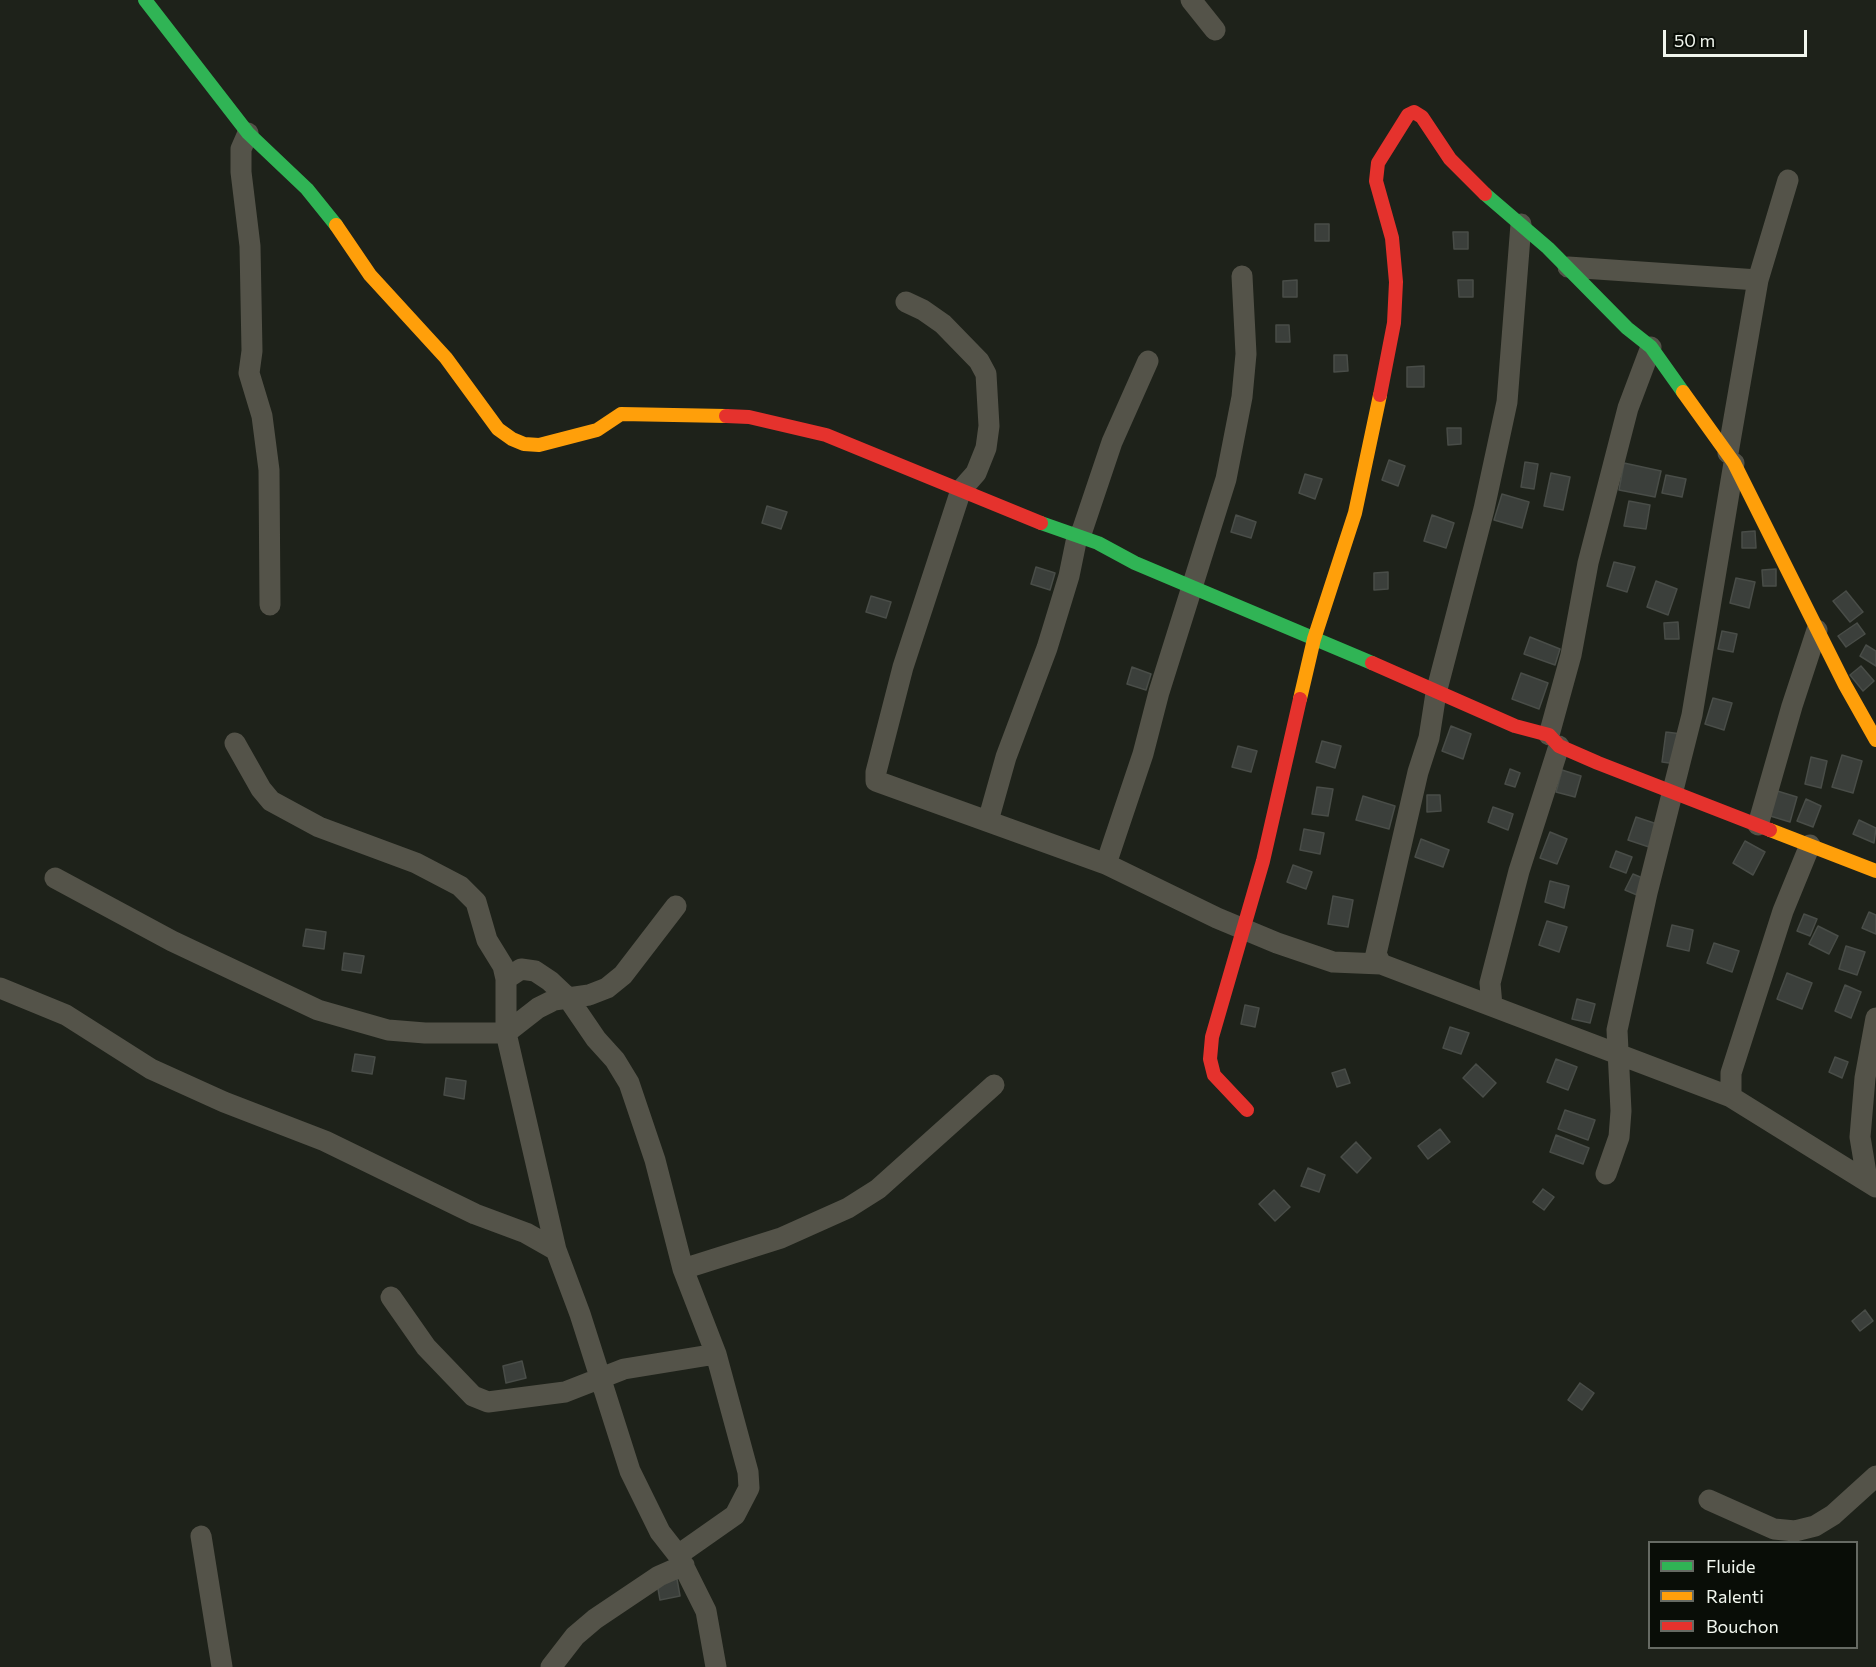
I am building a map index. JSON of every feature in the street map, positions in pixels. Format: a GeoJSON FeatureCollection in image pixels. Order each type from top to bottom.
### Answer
{"type":"FeatureCollection","features":[{"type":"Feature","properties":{"kind":"street"},"geometry":{"type":"LineString","coordinates":[[145,0],[248,133],[307,189],[337,226],[370,275],[446,358],[498,429],[512,439],[524,444],[539,445],[597,430],[621,414],[749,417],[826,435],[914,473],[1077,537],[1098,543],[1135,562],[1193,585],[1416,681],[1436,693],[1554,741],[1674,794],[1876,871]]}},
{"type":"Feature","properties":{"kind":"street"},"geometry":{"type":"LineString","coordinates":[[1191,0],[1215,30]]}},
{"type":"Feature","properties":{"kind":"street"},"geometry":{"type":"LineString","coordinates":[[1247,1110],[1230,1095],[1214,1075],[1210,1059],[1212,1037],[1263,861],[1274,801],[1314,639],[1355,513],[1395,322],[1396,282],[1392,238],[1376,181],[1378,164],[1408,115],[1414,112],[1422,117],[1450,159],[1568,267],[1627,328],[1650,347],[1687,401],[1731,458],[1817,630],[1876,740]]}},
{"type":"Feature","properties":{"kind":"street"},"geometry":{"type":"LineString","coordinates":[[248,133],[241,149],[241,161],[250,246],[252,351],[249,373],[262,416],[269,470],[270,605]]}},
{"type":"Feature","properties":{"kind":"street"},"geometry":{"type":"LineString","coordinates":[[1606,1174],[1619,1137],[1617,1030],[1647,893],[1674,794],[1700,677],[1758,280],[1788,180]]}},
{"type":"Feature","properties":{"kind":"street"},"geometry":{"type":"LineString","coordinates":[[1381,964],[1376,954],[1418,772],[1429,738],[1436,693],[1459,614],[1507,402],[1521,224]]}},
{"type":"Feature","properties":{"kind":"street"},"geometry":{"type":"LineString","coordinates":[[1568,267],[1758,280]]}},
{"type":"Feature","properties":{"kind":"street"},"geometry":{"type":"LineString","coordinates":[[1106,864],[1140,765],[1159,692],[1226,479],[1242,397],[1246,317],[1242,276]]}},
{"type":"Feature","properties":{"kind":"street"},"geometry":{"type":"LineString","coordinates":[[906,302],[923,310],[958,338],[979,361],[986,374],[989,426],[986,448],[976,473],[962,490],[903,667],[876,772],[876,781],[1106,864],[1242,929],[1333,962],[1381,964],[1619,1053],[1656,1071],[1731,1097],[1872,1183]]}},
{"type":"Feature","properties":{"kind":"street"},"geometry":{"type":"LineString","coordinates":[[1492,1005],[1490,983],[1554,741],[1588,563],[1629,408],[1650,347]]}},
{"type":"Feature","properties":{"kind":"street"},"geometry":{"type":"LineString","coordinates":[[988,821],[1006,758],[1047,648],[1069,576],[1077,537],[1082,531],[1112,442],[1148,361]]}},
{"type":"Feature","properties":{"kind":"street"},"geometry":{"type":"LineString","coordinates":[[1758,825],[1792,706],[1817,630]]}},
{"type":"Feature","properties":{"kind":"street"},"geometry":{"type":"LineString","coordinates":[[235,743],[261,789],[272,801],[319,827],[416,863],[468,891],[476,902],[487,940],[503,966],[506,979],[506,1033],[556,1250],[580,1314],[620,1443],[644,1503],[660,1532],[681,1560],[706,1611],[716,1667]]}},
{"type":"Feature","properties":{"kind":"street"},"geometry":{"type":"LineString","coordinates":[[1731,1097],[1731,1073],[1783,911],[1810,845]]}},
{"type":"Feature","properties":{"kind":"street"},"geometry":{"type":"LineString","coordinates":[[55,878],[172,941],[318,1010],[388,1030],[506,1033],[538,1008],[554,1000],[589,995],[607,988],[623,975],[676,906]]}},
{"type":"Feature","properties":{"kind":"street"},"geometry":{"type":"LineString","coordinates":[[506,979],[521,969],[535,971],[568,998],[596,1039],[615,1059],[629,1083],[655,1160],[683,1269],[716,1354],[748,1472],[749,1488],[735,1515],[681,1560],[595,1619],[575,1636],[551,1667]]}},
{"type":"Feature","properties":{"kind":"street"},"geometry":{"type":"LineString","coordinates":[[0,988],[66,1016],[152,1069],[224,1102],[325,1141],[475,1214],[526,1233],[556,1250]]}},
{"type":"Feature","properties":{"kind":"street"},"geometry":{"type":"LineString","coordinates":[[1872,1183],[1860,1137],[1865,1078],[1876,1018]]}},
{"type":"Feature","properties":{"kind":"street"},"geometry":{"type":"LineString","coordinates":[[683,1269],[781,1238],[848,1208],[878,1189],[994,1085]]}},
{"type":"Feature","properties":{"kind":"street"},"geometry":{"type":"LineString","coordinates":[[391,1297],[426,1347],[472,1396],[488,1402],[543,1396],[587,1385],[624,1369],[716,1354]]}},
{"type":"Feature","properties":{"kind":"street"},"geometry":{"type":"LineString","coordinates":[[1708,1500],[1774,1528],[1795,1531],[1815,1526],[1833,1515],[1876,1476]]}},
{"type":"Feature","properties":{"kind":"street"},"geometry":{"type":"LineString","coordinates":[[201,1536],[222,1667]]}},
{"type":"Feature","properties":{"kind":"building"},"geometry":{"type":"Polygon","coordinates":[[[1315,224],[1329,224],[1329,241],[1315,241],[1315,224]]]}},
{"type":"Feature","properties":{"kind":"building"},"geometry":{"type":"Polygon","coordinates":[[[1453,232],[1468,232],[1468,249],[1454,249],[1453,232]]]}},
{"type":"Feature","properties":{"kind":"building"},"geometry":{"type":"Polygon","coordinates":[[[1297,280],[1297,297],[1283,297],[1283,281],[1297,280]]]}},
{"type":"Feature","properties":{"kind":"building"},"geometry":{"type":"Polygon","coordinates":[[[1458,280],[1473,280],[1473,297],[1459,297],[1458,280]]]}},
{"type":"Feature","properties":{"kind":"building"},"geometry":{"type":"Polygon","coordinates":[[[1276,325],[1289,325],[1290,342],[1276,342],[1276,325]]]}},
{"type":"Feature","properties":{"kind":"building"},"geometry":{"type":"Polygon","coordinates":[[[1334,355],[1347,355],[1348,371],[1334,372],[1334,355]]]}},
{"type":"Feature","properties":{"kind":"building"},"geometry":{"type":"Polygon","coordinates":[[[1424,366],[1424,387],[1407,387],[1407,367],[1424,366]]]}},
{"type":"Feature","properties":{"kind":"building"},"geometry":{"type":"Polygon","coordinates":[[[1447,428],[1461,428],[1461,444],[1448,445],[1447,428]]]}},
{"type":"Feature","properties":{"kind":"building"},"geometry":{"type":"Polygon","coordinates":[[[1389,460],[1405,466],[1398,486],[1382,480],[1389,460]]]}},
{"type":"Feature","properties":{"kind":"building"},"geometry":{"type":"Polygon","coordinates":[[[1525,462],[1538,464],[1534,489],[1521,487],[1525,462]]]}},
{"type":"Feature","properties":{"kind":"building"},"geometry":{"type":"Polygon","coordinates":[[[1624,463],[1661,471],[1655,497],[1619,490],[1624,463]]]}},
{"type":"Feature","properties":{"kind":"building"},"geometry":{"type":"Polygon","coordinates":[[[1551,473],[1570,477],[1563,510],[1544,506],[1551,473]]]}},
{"type":"Feature","properties":{"kind":"building"},"geometry":{"type":"Polygon","coordinates":[[[1305,474],[1322,479],[1315,499],[1299,493],[1305,474]]]}},
{"type":"Feature","properties":{"kind":"building"},"geometry":{"type":"Polygon","coordinates":[[[1666,475],[1686,479],[1682,497],[1662,493],[1666,475]]]}},
{"type":"Feature","properties":{"kind":"building"},"geometry":{"type":"Polygon","coordinates":[[[1502,494],[1529,502],[1522,528],[1494,520],[1502,494]]]}},
{"type":"Feature","properties":{"kind":"building"},"geometry":{"type":"Polygon","coordinates":[[[1629,501],[1650,505],[1646,529],[1624,526],[1629,501]]]}},
{"type":"Feature","properties":{"kind":"building"},"geometry":{"type":"Polygon","coordinates":[[[767,506],[787,512],[781,529],[762,523],[767,506]]]}},
{"type":"Feature","properties":{"kind":"building"},"geometry":{"type":"Polygon","coordinates":[[[1236,515],[1256,522],[1251,538],[1231,532],[1236,515]]]}},
{"type":"Feature","properties":{"kind":"building"},"geometry":{"type":"Polygon","coordinates":[[[1432,515],[1454,523],[1446,548],[1424,541],[1432,515]]]}},
{"type":"Feature","properties":{"kind":"building"},"geometry":{"type":"Polygon","coordinates":[[[1755,531],[1756,548],[1742,548],[1742,532],[1755,531]]]}},
{"type":"Feature","properties":{"kind":"building"},"geometry":{"type":"Polygon","coordinates":[[[1614,562],[1635,567],[1627,592],[1607,586],[1614,562]]]}},
{"type":"Feature","properties":{"kind":"building"},"geometry":{"type":"Polygon","coordinates":[[[1036,567],[1055,573],[1050,590],[1031,584],[1036,567]]]}},
{"type":"Feature","properties":{"kind":"building"},"geometry":{"type":"Polygon","coordinates":[[[1776,569],[1776,586],[1763,586],[1762,570],[1776,569]]]}},
{"type":"Feature","properties":{"kind":"building"},"geometry":{"type":"Polygon","coordinates":[[[1388,572],[1388,589],[1374,590],[1374,573],[1388,572]]]}},
{"type":"Feature","properties":{"kind":"building"},"geometry":{"type":"Polygon","coordinates":[[[1736,578],[1755,582],[1749,608],[1730,603],[1736,578]]]}},
{"type":"Feature","properties":{"kind":"building"},"geometry":{"type":"Polygon","coordinates":[[[1656,581],[1677,589],[1668,615],[1647,607],[1656,581]]]}},
{"type":"Feature","properties":{"kind":"building"},"geometry":{"type":"Polygon","coordinates":[[[1846,591],[1863,612],[1850,622],[1833,601],[1846,591]]]}},
{"type":"Feature","properties":{"kind":"building"},"geometry":{"type":"Polygon","coordinates":[[[871,596],[891,602],[886,618],[866,612],[871,596]]]}},
{"type":"Feature","properties":{"kind":"building"},"geometry":{"type":"Polygon","coordinates":[[[1678,622],[1679,639],[1665,639],[1664,623],[1678,622]]]}},
{"type":"Feature","properties":{"kind":"building"},"geometry":{"type":"Polygon","coordinates":[[[1857,623],[1865,634],[1846,647],[1838,636],[1857,623]]]}},
{"type":"Feature","properties":{"kind":"building"},"geometry":{"type":"Polygon","coordinates":[[[1722,631],[1737,634],[1733,652],[1718,649],[1722,631]]]}},
{"type":"Feature","properties":{"kind":"building"},"geometry":{"type":"Polygon","coordinates":[[[1530,637],[1560,649],[1555,665],[1524,654],[1530,637]]]}},
{"type":"Feature","properties":{"kind":"building"},"geometry":{"type":"Polygon","coordinates":[[[1866,645],[1876,651],[1876,666],[1860,656],[1866,645]]]}},
{"type":"Feature","properties":{"kind":"building"},"geometry":{"type":"Polygon","coordinates":[[[1861,666],[1874,681],[1863,691],[1850,675],[1861,666]]]}},
{"type":"Feature","properties":{"kind":"building"},"geometry":{"type":"Polygon","coordinates":[[[1132,667],[1151,674],[1146,690],[1127,684],[1132,667]]]}},
{"type":"Feature","properties":{"kind":"building"},"geometry":{"type":"Polygon","coordinates":[[[1521,673],[1548,683],[1539,709],[1512,699],[1521,673]]]}},
{"type":"Feature","properties":{"kind":"building"},"geometry":{"type":"Polygon","coordinates":[[[1713,698],[1732,703],[1724,730],[1705,724],[1713,698]]]}},
{"type":"Feature","properties":{"kind":"building"},"geometry":{"type":"Polygon","coordinates":[[[1451,726],[1471,734],[1463,759],[1442,751],[1451,726]]]}},
{"type":"Feature","properties":{"kind":"building"},"geometry":{"type":"Polygon","coordinates":[[[1666,732],[1682,734],[1677,764],[1662,762],[1666,732]]]}},
{"type":"Feature","properties":{"kind":"building"},"geometry":{"type":"Polygon","coordinates":[[[1322,741],[1341,746],[1335,768],[1316,762],[1322,741]]]}},
{"type":"Feature","properties":{"kind":"building"},"geometry":{"type":"Polygon","coordinates":[[[1238,746],[1257,751],[1251,772],[1232,767],[1238,746]]]}},
{"type":"Feature","properties":{"kind":"building"},"geometry":{"type":"Polygon","coordinates":[[[1842,755],[1862,761],[1853,793],[1832,787],[1842,755]]]}},
{"type":"Feature","properties":{"kind":"building"},"geometry":{"type":"Polygon","coordinates":[[[1811,757],[1827,761],[1821,788],[1805,784],[1811,757]]]}},
{"type":"Feature","properties":{"kind":"building"},"geometry":{"type":"Polygon","coordinates":[[[1510,769],[1520,773],[1515,787],[1505,784],[1510,769]]]}},
{"type":"Feature","properties":{"kind":"building"},"geometry":{"type":"Polygon","coordinates":[[[1562,770],[1581,776],[1575,797],[1556,792],[1562,770]]]}},
{"type":"Feature","properties":{"kind":"building"},"geometry":{"type":"Polygon","coordinates":[[[1317,787],[1333,789],[1328,816],[1312,814],[1317,787]]]}},
{"type":"Feature","properties":{"kind":"building"},"geometry":{"type":"Polygon","coordinates":[[[1774,790],[1797,797],[1790,822],[1767,815],[1774,790]]]}},
{"type":"Feature","properties":{"kind":"building"},"geometry":{"type":"Polygon","coordinates":[[[1427,795],[1440,795],[1441,811],[1427,812],[1427,795]]]}},
{"type":"Feature","properties":{"kind":"building"},"geometry":{"type":"Polygon","coordinates":[[[1363,796],[1395,806],[1389,829],[1356,820],[1363,796]]]}},
{"type":"Feature","properties":{"kind":"building"},"geometry":{"type":"Polygon","coordinates":[[[1806,799],[1821,806],[1813,827],[1797,821],[1806,799]]]}},
{"type":"Feature","properties":{"kind":"building"},"geometry":{"type":"Polygon","coordinates":[[[1493,807],[1513,814],[1508,830],[1488,822],[1493,807]]]}},
{"type":"Feature","properties":{"kind":"building"},"geometry":{"type":"Polygon","coordinates":[[[1636,817],[1657,824],[1649,847],[1628,840],[1636,817]]]}},
{"type":"Feature","properties":{"kind":"building"},"geometry":{"type":"Polygon","coordinates":[[[1859,820],[1876,828],[1874,843],[1853,834],[1859,820]]]}},
{"type":"Feature","properties":{"kind":"building"},"geometry":{"type":"Polygon","coordinates":[[[1304,829],[1324,833],[1320,854],[1300,850],[1304,829]]]}},
{"type":"Feature","properties":{"kind":"building"},"geometry":{"type":"Polygon","coordinates":[[[1550,832],[1567,839],[1557,864],[1540,858],[1550,832]]]}},
{"type":"Feature","properties":{"kind":"building"},"geometry":{"type":"Polygon","coordinates":[[[1421,839],[1449,850],[1443,867],[1415,857],[1421,839]]]}},
{"type":"Feature","properties":{"kind":"building"},"geometry":{"type":"Polygon","coordinates":[[[1745,841],[1765,852],[1753,875],[1733,863],[1745,841]]]}},
{"type":"Feature","properties":{"kind":"building"},"geometry":{"type":"Polygon","coordinates":[[[1616,851],[1632,857],[1626,873],[1610,867],[1616,851]]]}},
{"type":"Feature","properties":{"kind":"building"},"geometry":{"type":"Polygon","coordinates":[[[1293,865],[1312,872],[1306,889],[1287,882],[1293,865]]]}},
{"type":"Feature","properties":{"kind":"building"},"geometry":{"type":"Polygon","coordinates":[[[1633,874],[1645,879],[1637,895],[1625,890],[1633,874]]]}},
{"type":"Feature","properties":{"kind":"building"},"geometry":{"type":"Polygon","coordinates":[[[1550,881],[1569,886],[1564,908],[1545,902],[1550,881]]]}},
{"type":"Feature","properties":{"kind":"building"},"geometry":{"type":"Polygon","coordinates":[[[1333,896],[1353,900],[1348,927],[1328,924],[1333,896]]]}},
{"type":"Feature","properties":{"kind":"building"},"geometry":{"type":"Polygon","coordinates":[[[1869,912],[1876,915],[1876,934],[1862,928],[1869,912]]]}},
{"type":"Feature","properties":{"kind":"building"},"geometry":{"type":"Polygon","coordinates":[[[1804,914],[1817,919],[1810,936],[1797,931],[1804,914]]]}},
{"type":"Feature","properties":{"kind":"building"},"geometry":{"type":"Polygon","coordinates":[[[1547,921],[1567,927],[1559,952],[1539,945],[1547,921]]]}},
{"type":"Feature","properties":{"kind":"building"},"geometry":{"type":"Polygon","coordinates":[[[1672,925],[1693,930],[1689,951],[1667,946],[1672,925]]]}},
{"type":"Feature","properties":{"kind":"building"},"geometry":{"type":"Polygon","coordinates":[[[1818,926],[1838,936],[1829,954],[1809,944],[1818,926]]]}},
{"type":"Feature","properties":{"kind":"building"},"geometry":{"type":"Polygon","coordinates":[[[306,929],[326,932],[324,949],[303,946],[306,929]]]}},
{"type":"Feature","properties":{"kind":"building"},"geometry":{"type":"Polygon","coordinates":[[[1714,943],[1739,951],[1732,972],[1707,963],[1714,943]]]}},
{"type":"Feature","properties":{"kind":"building"},"geometry":{"type":"Polygon","coordinates":[[[1846,946],[1865,952],[1857,975],[1839,969],[1846,946]]]}},
{"type":"Feature","properties":{"kind":"building"},"geometry":{"type":"Polygon","coordinates":[[[344,953],[364,956],[361,973],[342,970],[344,953]]]}},
{"type":"Feature","properties":{"kind":"building"},"geometry":{"type":"Polygon","coordinates":[[[1787,973],[1812,983],[1802,1009],[1777,999],[1787,973]]]}},
{"type":"Feature","properties":{"kind":"building"},"geometry":{"type":"Polygon","coordinates":[[[1845,985],[1861,992],[1851,1018],[1835,1011],[1845,985]]]}},
{"type":"Feature","properties":{"kind":"building"},"geometry":{"type":"Polygon","coordinates":[[[1577,999],[1595,1004],[1590,1023],[1572,1019],[1577,999]]]}},
{"type":"Feature","properties":{"kind":"building"},"geometry":{"type":"Polygon","coordinates":[[[1245,1005],[1259,1008],[1255,1027],[1241,1024],[1245,1005]]]}},
{"type":"Feature","properties":{"kind":"building"},"geometry":{"type":"Polygon","coordinates":[[[1450,1027],[1469,1033],[1461,1054],[1443,1048],[1450,1027]]]}},
{"type":"Feature","properties":{"kind":"building"},"geometry":{"type":"Polygon","coordinates":[[[355,1054],[375,1057],[372,1074],[352,1071],[355,1054]]]}},
{"type":"Feature","properties":{"kind":"building"},"geometry":{"type":"Polygon","coordinates":[[[1835,1057],[1848,1062],[1842,1078],[1829,1072],[1835,1057]]]}},
{"type":"Feature","properties":{"kind":"building"},"geometry":{"type":"Polygon","coordinates":[[[1556,1059],[1577,1067],[1568,1090],[1547,1082],[1556,1059]]]}},
{"type":"Feature","properties":{"kind":"building"},"geometry":{"type":"Polygon","coordinates":[[[1476,1064],[1496,1083],[1483,1097],[1463,1078],[1476,1064]]]}},
{"type":"Feature","properties":{"kind":"building"},"geometry":{"type":"Polygon","coordinates":[[[1345,1069],[1350,1083],[1337,1087],[1332,1073],[1345,1069]]]}},
{"type":"Feature","properties":{"kind":"building"},"geometry":{"type":"Polygon","coordinates":[[[446,1078],[466,1081],[464,1099],[444,1095],[446,1078]]]}},
{"type":"Feature","properties":{"kind":"building"},"geometry":{"type":"Polygon","coordinates":[[[1565,1110],[1595,1120],[1588,1140],[1558,1129],[1565,1110]]]}},
{"type":"Feature","properties":{"kind":"building"},"geometry":{"type":"Polygon","coordinates":[[[1440,1129],[1450,1142],[1428,1159],[1418,1146],[1440,1129]]]}},
{"type":"Feature","properties":{"kind":"building"},"geometry":{"type":"Polygon","coordinates":[[[1556,1135],[1589,1148],[1583,1164],[1550,1152],[1556,1135]]]}},
{"type":"Feature","properties":{"kind":"building"},"geometry":{"type":"Polygon","coordinates":[[[1356,1142],[1371,1158],[1357,1173],[1341,1157],[1356,1142]]]}},
{"type":"Feature","properties":{"kind":"building"},"geometry":{"type":"Polygon","coordinates":[[[1308,1168],[1325,1175],[1319,1192],[1301,1186],[1308,1168]]]}},
{"type":"Feature","properties":{"kind":"building"},"geometry":{"type":"Polygon","coordinates":[[[1543,1189],[1554,1197],[1544,1210],[1533,1202],[1543,1189]]]}},
{"type":"Feature","properties":{"kind":"building"},"geometry":{"type":"Polygon","coordinates":[[[1274,1190],[1290,1207],[1275,1221],[1259,1204],[1274,1190]]]}},
{"type":"Feature","properties":{"kind":"building"},"geometry":{"type":"Polygon","coordinates":[[[1865,1310],[1873,1321],[1860,1331],[1852,1321],[1865,1310]]]}},
{"type":"Feature","properties":{"kind":"building"},"geometry":{"type":"Polygon","coordinates":[[[522,1361],[526,1378],[506,1383],[503,1366],[522,1361]]]}},
{"type":"Feature","properties":{"kind":"building"},"geometry":{"type":"Polygon","coordinates":[[[1580,1383],[1594,1393],[1582,1410],[1568,1400],[1580,1383]]]}},
{"type":"Feature","properties":{"kind":"building"},"geometry":{"type":"Polygon","coordinates":[[[677,1579],[680,1596],[660,1600],[657,1583],[677,1579]]]}},
{"type":"Feature","properties":{"kind":"traffic: fast"},"geometry":{"type":"LineString","coordinates":[[145,0],[248,133],[307,189],[336,225]]}},
{"type":"Feature","properties":{"kind":"traffic: fast"},"geometry":{"type":"LineString","coordinates":[[1485,194],[1548,248],[1627,328],[1651,347],[1683,392]]}},
{"type":"Feature","properties":{"kind":"traffic: fast"},"geometry":{"type":"LineString","coordinates":[[1041,523],[1098,543],[1135,563],[1372,663]]}},
{"type":"Feature","properties":{"kind":"traffic: slow"},"geometry":{"type":"LineString","coordinates":[[336,225],[370,275],[446,358],[498,429],[512,439],[524,444],[539,445],[597,430],[621,414],[726,416]]}},
{"type":"Feature","properties":{"kind":"traffic: slow"},"geometry":{"type":"LineString","coordinates":[[1683,392],[1734,463],[1845,685],[1876,740]]}},
{"type":"Feature","properties":{"kind":"traffic: slow"},"geometry":{"type":"LineString","coordinates":[[1300,699],[1314,639],[1355,513],[1380,395]]}},
{"type":"Feature","properties":{"kind":"traffic: slow"},"geometry":{"type":"LineString","coordinates":[[1770,830],[1876,871]]}},
{"type":"Feature","properties":{"kind":"traffic: jam"},"geometry":{"type":"LineString","coordinates":[[1380,395],[1394,323],[1396,282],[1392,238],[1376,181],[1378,163],[1408,115],[1414,112],[1422,117],[1450,159],[1485,194]]}},
{"type":"Feature","properties":{"kind":"traffic: jam"},"geometry":{"type":"LineString","coordinates":[[726,416],[749,417],[826,435],[1041,523]]}},
{"type":"Feature","properties":{"kind":"traffic: jam"},"geometry":{"type":"LineString","coordinates":[[1372,663],[1515,726],[1549,735],[1559,746],[1598,763],[1770,830]]}},
{"type":"Feature","properties":{"kind":"traffic: jam"},"geometry":{"type":"LineString","coordinates":[[1247,1110],[1214,1075],[1210,1059],[1212,1037],[1263,861],[1300,699]]}}]}
